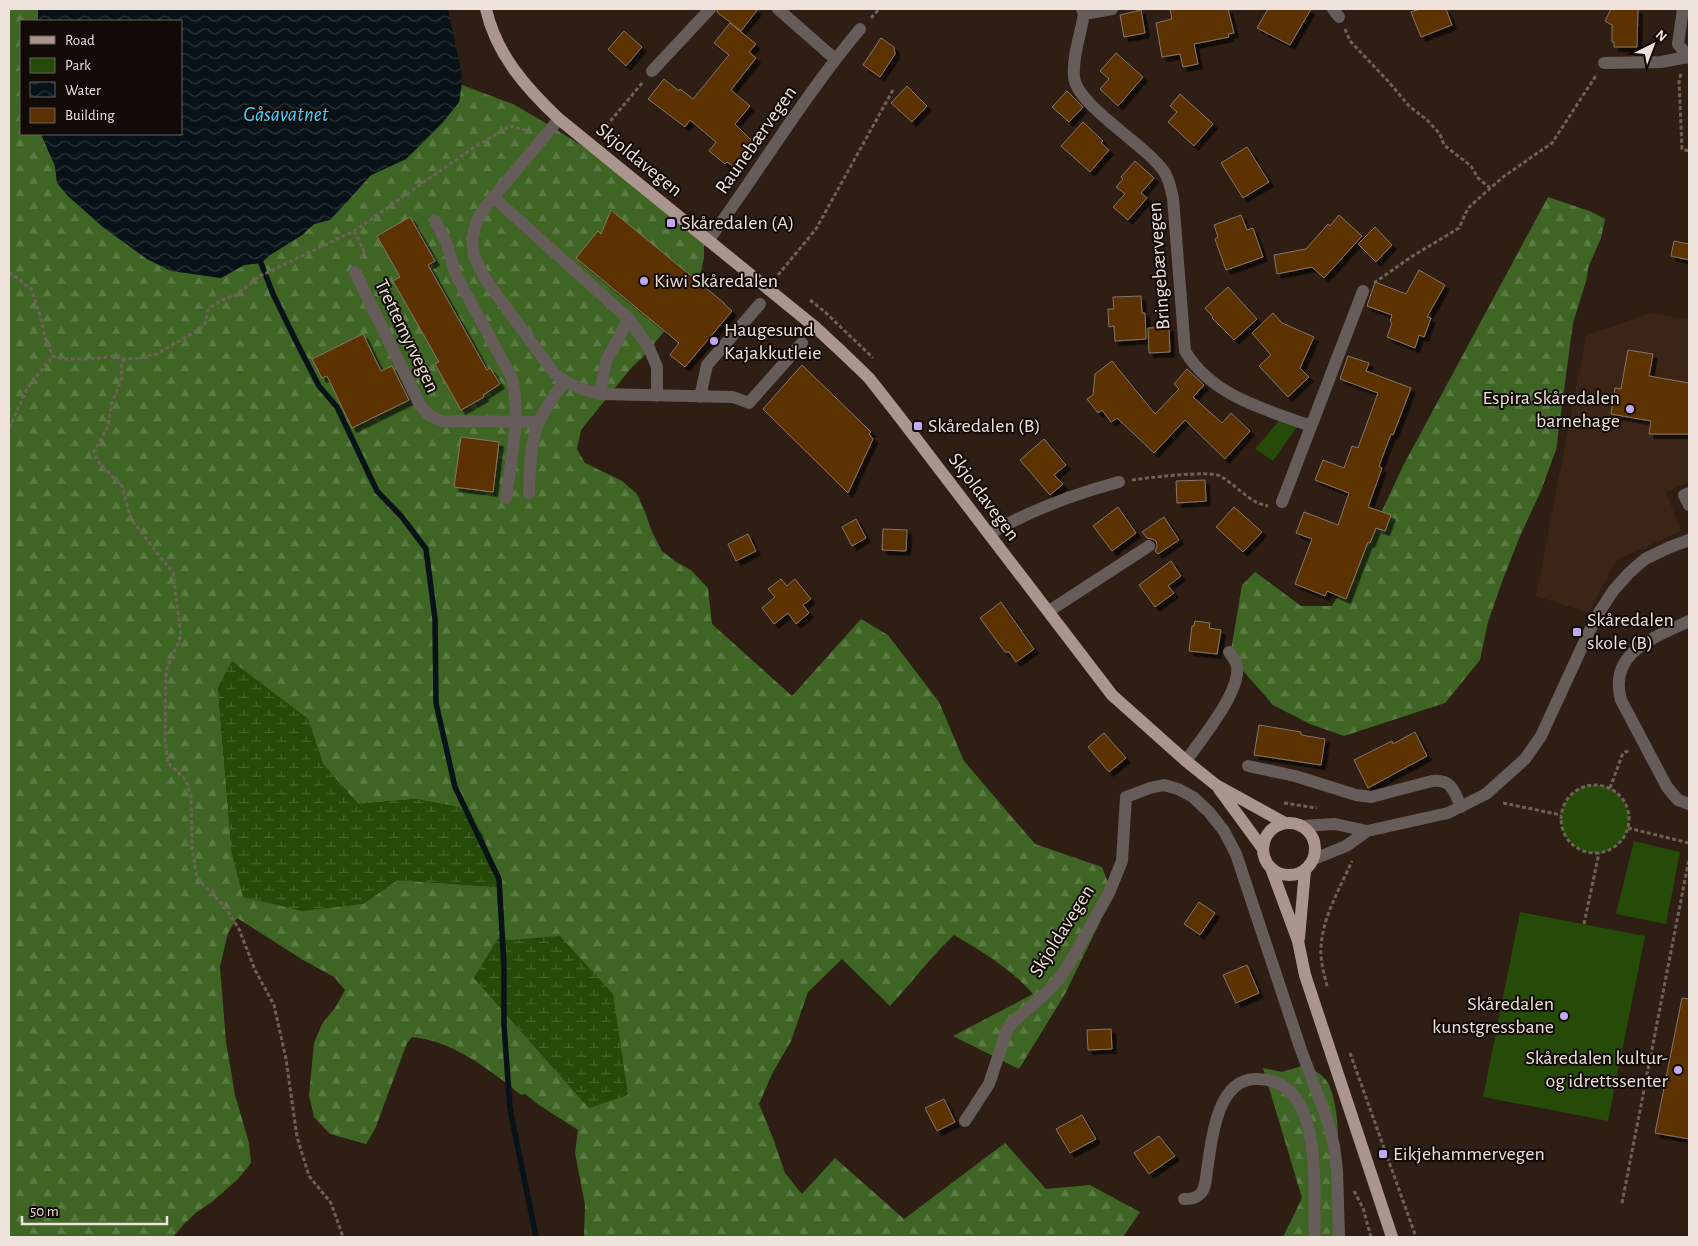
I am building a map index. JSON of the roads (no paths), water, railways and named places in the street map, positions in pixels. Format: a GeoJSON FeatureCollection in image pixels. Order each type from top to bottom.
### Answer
{"type":"FeatureCollection","features":[{"type":"Feature","properties":{"kind":"main road","name":"Skjoldavegen"},"geometry":{"type":"LineString","coordinates":[[486,9],[507,60],[522,82],[559,119],[815,328],[869,378],[1112,695],[1216,785],[1285,823]]}},
{"type":"Feature","properties":{"kind":"main road","name":"Skjoldavegen"},"geometry":{"type":"LineString","coordinates":[[1216,785],[1263,849]]}},
{"type":"Feature","properties":{"kind":"main road"},"geometry":{"type":"LineString","coordinates":[[1294,823],[1302,826],[1310,832],[1314,840],[1316,850],[1314,859],[1305,870],[1297,874],[1288,876],[1278,873],[1265,861],[1264,840],[1276,826],[1294,823]]}},
{"type":"Feature","properties":{"kind":"main road"},"geometry":{"type":"LineString","coordinates":[[1271,868],[1298,941],[1305,975],[1392,1237]]}},
{"type":"Feature","properties":{"kind":"main road"},"geometry":{"type":"LineString","coordinates":[[1298,941],[1305,870]]}},
{"type":"Feature","properties":{"kind":"street"},"geometry":{"type":"LineString","coordinates":[[652,71],[710,9]]}},
{"type":"Feature","properties":{"kind":"street"},"geometry":{"type":"LineString","coordinates":[[778,9],[835,59]]}},
{"type":"Feature","properties":{"kind":"street"},"geometry":{"type":"LineString","coordinates":[[1083,11],[1112,9]]}},
{"type":"Feature","properties":{"kind":"street"},"geometry":{"type":"LineString","coordinates":[[1604,63],[1660,62],[1688,57],[1678,44],[1683,9]]}},
{"type":"Feature","properties":{"kind":"street","name":"Bringebærvegen"},"geometry":{"type":"LineString","coordinates":[[1083,11],[1074,63],[1076,87],[1086,101],[1155,162],[1165,173],[1170,184],[1174,198],[1185,351],[1192,364],[1205,377],[1226,392],[1248,403],[1311,426]]}},
{"type":"Feature","properties":{"kind":"street","name":"Raunebærvegen"},"geometry":{"type":"LineString","coordinates":[[708,241],[835,59],[860,29]]}},
{"type":"Feature","properties":{"kind":"street"},"geometry":{"type":"LineString","coordinates":[[559,119],[493,197],[477,220],[472,238],[474,256],[483,275],[556,374],[564,381],[582,390],[600,394],[733,397],[749,403],[802,343]]}},
{"type":"Feature","properties":{"kind":"street"},"geometry":{"type":"LineString","coordinates":[[493,197],[629,319],[649,348],[657,367],[657,396]]}},
{"type":"Feature","properties":{"kind":"street"},"geometry":{"type":"LineString","coordinates":[[435,221],[447,244],[456,275],[512,378],[515,390],[516,422],[506,498]]}},
{"type":"Feature","properties":{"kind":"street","name":"Trettemyrvegen"},"geometry":{"type":"LineString","coordinates":[[355,272],[419,403],[432,418],[442,421],[539,422]]}},
{"type":"Feature","properties":{"kind":"street"},"geometry":{"type":"LineString","coordinates":[[1282,502],[1363,291]]}},
{"type":"Feature","properties":{"kind":"street"},"geometry":{"type":"LineString","coordinates":[[700,397],[707,365],[760,304]]}},
{"type":"Feature","properties":{"kind":"street"},"geometry":{"type":"LineString","coordinates":[[600,394],[606,361],[629,319]]}},
{"type":"Feature","properties":{"kind":"street"},"geometry":{"type":"LineString","coordinates":[[528,493],[533,442],[539,422],[564,381]]}},
{"type":"Feature","properties":{"kind":"street"},"geometry":{"type":"LineString","coordinates":[[989,534],[1016,520],[1070,497],[1119,482]]}},
{"type":"Feature","properties":{"kind":"street"},"geometry":{"type":"LineString","coordinates":[[1689,493],[1684,495],[1689,505]]}},
{"type":"Feature","properties":{"kind":"street"},"geometry":{"type":"LineString","coordinates":[[1314,859],[1346,846],[1367,831],[1448,813],[1486,794],[1506,778],[1525,759],[1541,736],[1588,634],[1613,591],[1645,559],[1689,540]]}},
{"type":"Feature","properties":{"kind":"street"},"geometry":{"type":"LineString","coordinates":[[1049,611],[1149,546]]}},
{"type":"Feature","properties":{"kind":"street"},"geometry":{"type":"LineString","coordinates":[[1689,621],[1645,643],[1632,652],[1619,674],[1618,687],[1621,700],[1667,787],[1678,800],[1689,804]]}},
{"type":"Feature","properties":{"kind":"street"},"geometry":{"type":"LineString","coordinates":[[1186,761],[1229,699],[1237,672],[1236,663],[1230,652]]}},
{"type":"Feature","properties":{"kind":"street"},"geometry":{"type":"LineString","coordinates":[[1248,766],[1295,776],[1356,795],[1372,797],[1432,781],[1443,780],[1450,785],[1461,807]]}},
{"type":"Feature","properties":{"kind":"street","name":"Skjoldavegen"},"geometry":{"type":"LineString","coordinates":[[965,1121],[990,1084],[1007,1030],[1013,1022],[1059,979],[1109,893],[1122,861],[1126,797],[1164,785],[1178,788],[1209,812],[1224,831],[1236,854],[1247,884],[1298,1041],[1328,1122],[1337,1170],[1339,1237]]}},
{"type":"Feature","properties":{"kind":"street"},"geometry":{"type":"LineString","coordinates":[[1302,826],[1335,824],[1367,831]]}},
{"type":"Feature","properties":{"kind":"street"},"geometry":{"type":"LineString","coordinates":[[1184,1199],[1191,1199],[1199,1195],[1204,1188],[1216,1121],[1228,1092],[1243,1081],[1255,1079],[1276,1082],[1287,1088],[1296,1098],[1302,1109],[1310,1137],[1314,1168],[1315,1237]]}},
{"type":"Feature","properties":{"kind":"water","name":"Gåsavatnet"},"geometry":{"type":"Polygon","coordinates":[[[38,9],[448,9],[462,75],[459,102],[443,122],[406,159],[371,175],[330,220],[314,224],[302,235],[270,255],[261,263],[244,265],[221,278],[171,271],[147,259],[103,227],[68,196],[57,183],[55,166],[41,135],[182,135],[182,20],[38,20],[38,9]]]}},
{"type":"Feature","properties":{"kind":"waterway"},"geometry":{"type":"LineString","coordinates":[[261,263],[273,294],[297,343],[319,386],[337,407],[377,491],[402,517],[426,549],[435,619],[436,703],[455,787],[499,879],[504,966],[504,1025],[510,1109],[536,1237]]}},
{"type":"Feature","properties":{"kind":"place","name":"Skåredalen (A)"},"geometry":{"type":"Point","coordinates":[671,223]}},
{"type":"Feature","properties":{"kind":"place","name":"Kiwi Skåredalen"},"geometry":{"type":"Point","coordinates":[644,281]}},
{"type":"Feature","properties":{"kind":"place","name":"Haugesund Kajakkutleie"},"geometry":{"type":"Point","coordinates":[714,341]}},
{"type":"Feature","properties":{"kind":"place","name":"Espira Skåredalen barnehage"},"geometry":{"type":"Point","coordinates":[1630,409]}},
{"type":"Feature","properties":{"kind":"place","name":"Skåredalen (B)"},"geometry":{"type":"Point","coordinates":[918,426]}},
{"type":"Feature","properties":{"kind":"place","name":"Skåredalen skole (B)"},"geometry":{"type":"Point","coordinates":[1577,632]}},
{"type":"Feature","properties":{"kind":"place","name":"Skåredalen kunstgressbane"},"geometry":{"type":"Point","coordinates":[1564,1016]}},
{"type":"Feature","properties":{"kind":"place","name":"Skåredalen kultur- og idrettssenter"},"geometry":{"type":"Point","coordinates":[1678,1070]}},
{"type":"Feature","properties":{"kind":"place","name":"Eikjehammervegen"},"geometry":{"type":"Point","coordinates":[1383,1154]}}]}
